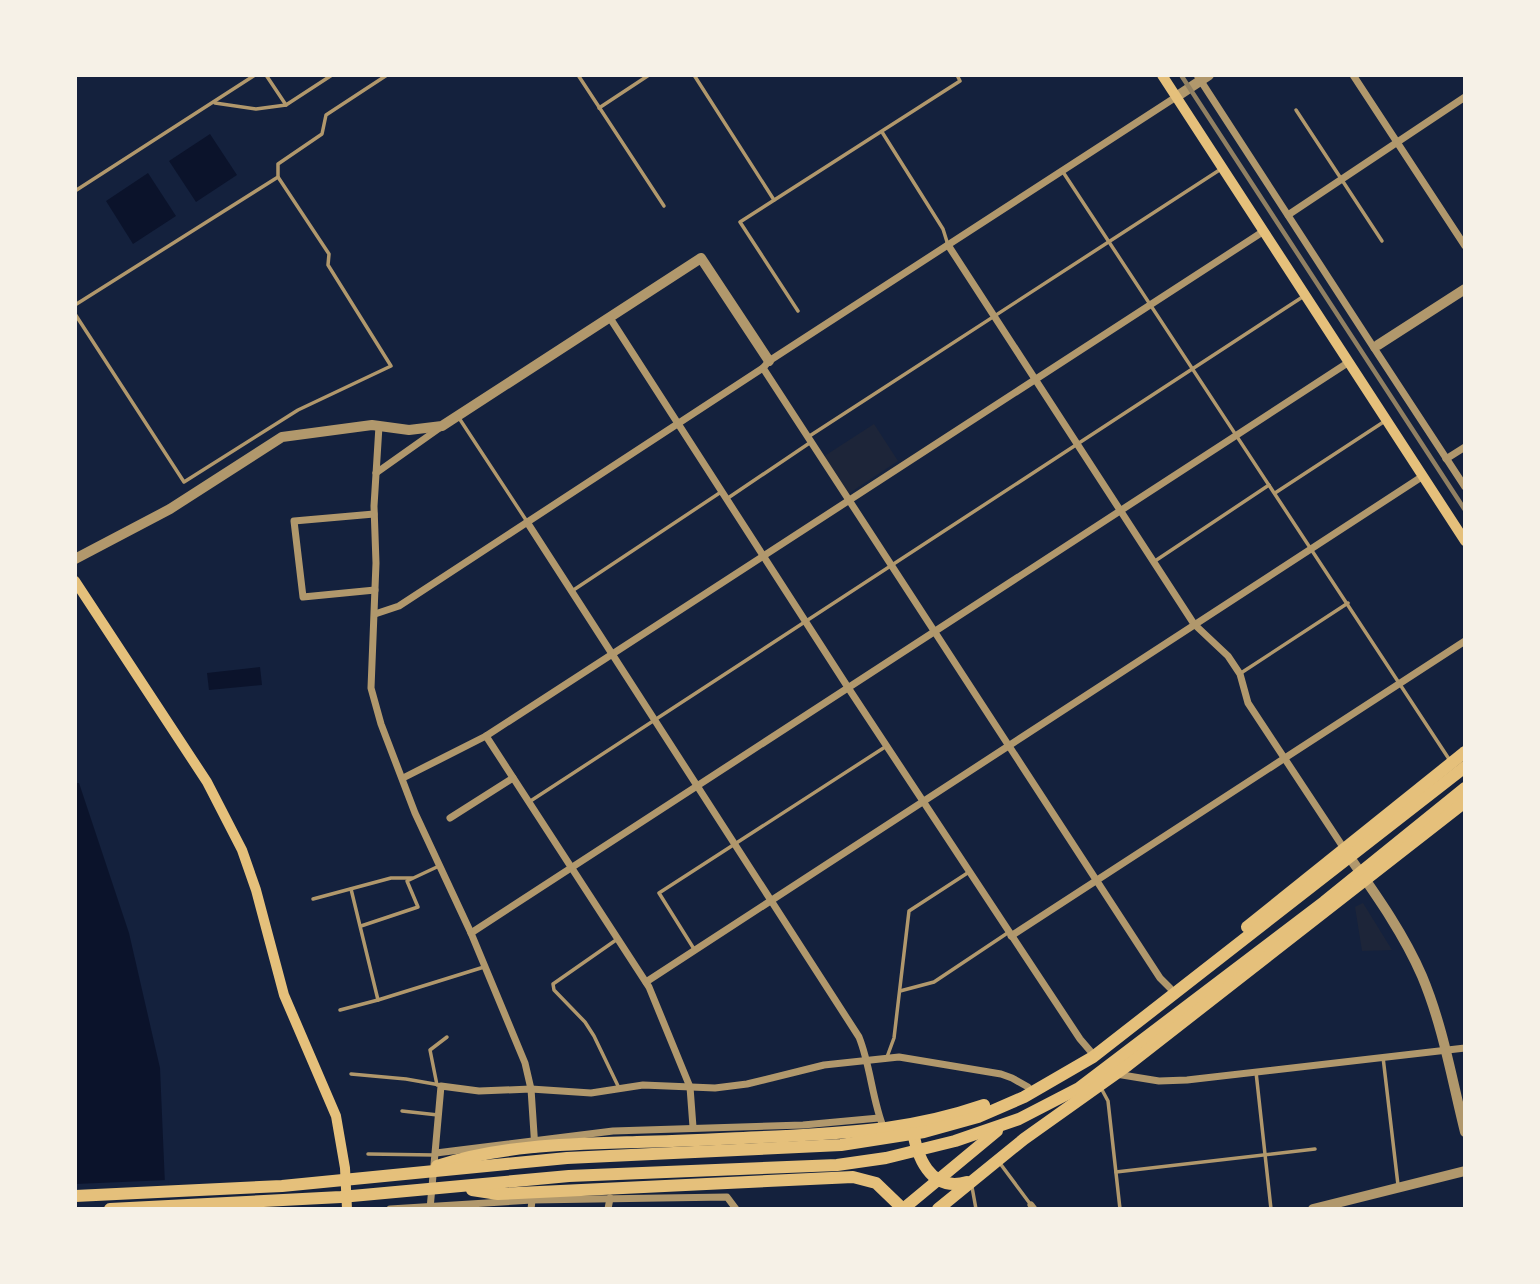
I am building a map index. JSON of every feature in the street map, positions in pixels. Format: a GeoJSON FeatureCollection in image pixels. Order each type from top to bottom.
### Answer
{"type":"FeatureCollection","features":[{"type":"Feature","properties":{"kind":"highway"},"geometry":{"type":"LineString","coordinates":[[75,1196],[339,1182],[567,1158],[841,1145],[924,1132],[990,1112],[1024,1097],[1093,1058],[1458,765],[1465,752]]}},
{"type":"Feature","properties":{"kind":"highway"},"geometry":{"type":"LineString","coordinates":[[451,1187],[498,1194],[853,1177],[876,1183],[903,1209],[1170,988],[1458,765]]}},
{"type":"Feature","properties":{"kind":"highway"},"geometry":{"type":"LineString","coordinates":[[110,1209],[341,1197],[569,1176],[860,1162],[955,1141],[1019,1119],[1079,1088],[1324,902],[1465,788]]}},
{"type":"Feature","properties":{"kind":"highway"},"geometry":{"type":"LineString","coordinates":[[938,1209],[998,1160],[1116,1074],[1465,802]]}},
{"type":"Feature","properties":{"kind":"highway"},"geometry":{"type":"LineString","coordinates":[[411,1175],[460,1159],[566,1144],[692,1134],[882,1124],[912,1125],[975,1109],[1028,1087],[1077,1058],[1092,1053]]}},
{"type":"Feature","properties":{"kind":"highway"},"geometry":{"type":"LineString","coordinates":[[912,1125],[916,1150],[937,1181],[952,1184],[971,1181]]}},
{"type":"Feature","properties":{"kind":"main road"},"geometry":{"type":"LineString","coordinates":[[1162,75],[1465,541]]}},
{"type":"Feature","properties":{"kind":"main road"},"geometry":{"type":"LineString","coordinates":[[75,580],[207,782],[242,850],[257,890],[288,1004],[335,1116],[345,1168],[347,1209]]}},
{"type":"Feature","properties":{"kind":"street"},"geometry":{"type":"LineString","coordinates":[[1353,75],[1465,246]]}},
{"type":"Feature","properties":{"kind":"street"},"geometry":{"type":"LineString","coordinates":[[375,614],[399,606],[1176,97],[1202,77],[1287,215],[1376,347],[1465,487]]}},
{"type":"Feature","properties":{"kind":"street"},"geometry":{"type":"LineString","coordinates":[[1287,215],[1465,97]]}},
{"type":"Feature","properties":{"kind":"street"},"geometry":{"type":"LineString","coordinates":[[403,778],[486,736],[1264,230]]}},
{"type":"Feature","properties":{"kind":"street"},"geometry":{"type":"LineString","coordinates":[[948,245],[1194,624],[1228,656],[1240,674],[1248,703],[1393,922],[1422,975],[1445,1049],[1465,1132]]}},
{"type":"Feature","properties":{"kind":"street"},"geometry":{"type":"LineString","coordinates":[[376,473],[442,426],[701,258],[890,565],[1160,978],[1170,988]]}},
{"type":"Feature","properties":{"kind":"street"},"geometry":{"type":"LineString","coordinates":[[1376,347],[1465,289]]}},
{"type":"Feature","properties":{"kind":"street"},"geometry":{"type":"LineString","coordinates":[[610,318],[849,689],[1080,1039],[1116,1074],[1159,1081],[1465,1048]]}},
{"type":"Feature","properties":{"kind":"street"},"geometry":{"type":"LineString","coordinates":[[471,933],[1349,362]]}},
{"type":"Feature","properties":{"kind":"street"},"geometry":{"type":"LineString","coordinates":[[75,559],[170,509],[282,437],[379,426],[409,430],[442,426]]}},
{"type":"Feature","properties":{"kind":"street"},"geometry":{"type":"LineString","coordinates":[[379,426],[374,514],[375,614],[371,688],[381,724],[439,866],[486,967],[525,1063],[531,1089],[536,1139],[531,1209]]}},
{"type":"Feature","properties":{"kind":"street"},"geometry":{"type":"LineString","coordinates":[[1446,458],[1465,447]]}},
{"type":"Feature","properties":{"kind":"street"},"geometry":{"type":"LineString","coordinates":[[646,982],[1423,476]]}},
{"type":"Feature","properties":{"kind":"street"},"geometry":{"type":"LineString","coordinates":[[374,514],[294,520],[303,597],[375,590]]}},
{"type":"Feature","properties":{"kind":"street"},"geometry":{"type":"LineString","coordinates":[[527,522],[859,1037],[868,1059],[882,1124]]}},
{"type":"Feature","properties":{"kind":"street"},"geometry":{"type":"LineString","coordinates":[[1010,934],[1465,641]]}},
{"type":"Feature","properties":{"kind":"street"},"geometry":{"type":"LineString","coordinates":[[436,1154],[613,1131],[692,1134],[690,1087],[646,982],[486,736]]}},
{"type":"Feature","properties":{"kind":"street"},"geometry":{"type":"LineString","coordinates":[[450,818],[513,778]]}},
{"type":"Feature","properties":{"kind":"street"},"geometry":{"type":"LineString","coordinates":[[431,1207],[439,1085],[480,1091],[531,1089],[591,1093],[643,1085],[690,1087],[747,1084],[824,1065],[899,1057],[1000,1074],[1012,1077],[1028,1087]]}},
{"type":"Feature","properties":{"kind":"street"},"geometry":{"type":"LineString","coordinates":[[1313,1209],[1465,1171]]}},
{"type":"Feature","properties":{"kind":"street"},"geometry":{"type":"LineString","coordinates":[[390,1209],[533,1200],[727,1197],[736,1209]]}},
{"type":"Feature","properties":{"kind":"street"},"geometry":{"type":"LineString","coordinates":[[608,1209],[610,1198]]}},
{"type":"Feature","properties":{"kind":"lane"},"geometry":{"type":"LineString","coordinates":[[75,191],[255,75]]}},
{"type":"Feature","properties":{"kind":"lane"},"geometry":{"type":"LineString","coordinates":[[266,75],[286,105]]}},
{"type":"Feature","properties":{"kind":"lane"},"geometry":{"type":"LineString","coordinates":[[213,102],[256,109],[286,105],[332,75]]}},
{"type":"Feature","properties":{"kind":"lane"},"geometry":{"type":"LineString","coordinates":[[75,314],[184,482],[298,410],[391,366],[328,265],[329,254],[278,177],[278,164],[323,134],[326,114],[387,75]]}},
{"type":"Feature","properties":{"kind":"lane"},"geometry":{"type":"LineString","coordinates":[[578,75],[664,206]]}},
{"type":"Feature","properties":{"kind":"lane"},"geometry":{"type":"LineString","coordinates":[[599,108],[649,75]]}},
{"type":"Feature","properties":{"kind":"lane"},"geometry":{"type":"LineString","coordinates":[[694,75],[774,200]]}},
{"type":"Feature","properties":{"kind":"lane"},"geometry":{"type":"LineString","coordinates":[[798,311],[740,222],[960,81],[957,75]]}},
{"type":"Feature","properties":{"kind":"lane"},"geometry":{"type":"LineString","coordinates":[[1296,110],[1382,241]]}},
{"type":"Feature","properties":{"kind":"lane"},"geometry":{"type":"LineString","coordinates":[[881,132],[943,229],[948,245]]}},
{"type":"Feature","properties":{"kind":"lane"},"geometry":{"type":"LineString","coordinates":[[572,591],[724,495],[1223,168]]}},
{"type":"Feature","properties":{"kind":"lane"},"geometry":{"type":"LineString","coordinates":[[1062,170],[1400,683],[1458,765]]}},
{"type":"Feature","properties":{"kind":"lane"},"geometry":{"type":"LineString","coordinates":[[75,305],[278,177]]}},
{"type":"Feature","properties":{"kind":"lane"},"geometry":{"type":"LineString","coordinates":[[529,802],[1306,295]]}},
{"type":"Feature","properties":{"kind":"lane"},"geometry":{"type":"LineString","coordinates":[[458,417],[527,522]]}},
{"type":"Feature","properties":{"kind":"lane"},"geometry":{"type":"LineString","coordinates":[[1275,493],[1387,420]]}},
{"type":"Feature","properties":{"kind":"lane"},"geometry":{"type":"LineString","coordinates":[[1155,561],[1269,485]]}},
{"type":"Feature","properties":{"kind":"lane"},"geometry":{"type":"LineString","coordinates":[[1240,674],[1348,603]]}},
{"type":"Feature","properties":{"kind":"lane"},"geometry":{"type":"LineString","coordinates":[[695,950],[659,893],[887,746]]}},
{"type":"Feature","properties":{"kind":"lane"},"geometry":{"type":"LineString","coordinates":[[361,926],[418,907],[407,881],[439,866]]}},
{"type":"Feature","properties":{"kind":"lane"},"geometry":{"type":"LineString","coordinates":[[887,1057],[894,1038],[909,911],[969,872]]}},
{"type":"Feature","properties":{"kind":"lane"},"geometry":{"type":"LineString","coordinates":[[313,900],[391,878],[414,878]]}},
{"type":"Feature","properties":{"kind":"lane"},"geometry":{"type":"LineString","coordinates":[[351,889],[378,1000]]}},
{"type":"Feature","properties":{"kind":"lane"},"geometry":{"type":"LineString","coordinates":[[900,990],[934,982],[1010,934]]}},
{"type":"Feature","properties":{"kind":"lane"},"geometry":{"type":"LineString","coordinates":[[618,939],[553,984],[554,990],[594,1036],[619,1088]]}},
{"type":"Feature","properties":{"kind":"lane"},"geometry":{"type":"LineString","coordinates":[[340,1010],[486,967]]}},
{"type":"Feature","properties":{"kind":"lane"},"geometry":{"type":"LineString","coordinates":[[351,1074],[439,1085],[430,1050],[447,1037]]}},
{"type":"Feature","properties":{"kind":"lane"},"geometry":{"type":"LineString","coordinates":[[1383,1056],[1399,1187]]}},
{"type":"Feature","properties":{"kind":"lane"},"geometry":{"type":"LineString","coordinates":[[1256,1072],[1271,1209]]}},
{"type":"Feature","properties":{"kind":"lane"},"geometry":{"type":"LineString","coordinates":[[1100,1086],[1108,1101],[1120,1209]]}},
{"type":"Feature","properties":{"kind":"lane"},"geometry":{"type":"LineString","coordinates":[[402,1111],[439,1115]]}},
{"type":"Feature","properties":{"kind":"lane"},"geometry":{"type":"LineString","coordinates":[[1116,1172],[1315,1149]]}},
{"type":"Feature","properties":{"kind":"lane"},"geometry":{"type":"LineString","coordinates":[[368,1154],[436,1154]]}},
{"type":"Feature","properties":{"kind":"lane"},"geometry":{"type":"LineString","coordinates":[[998,1160],[1033,1207]]}},
{"type":"Feature","properties":{"kind":"lane"},"geometry":{"type":"LineString","coordinates":[[971,1181],[976,1209]]}},
{"type":"Feature","properties":{"kind":"shaded area"},"geometry":{"type":"Polygon","coordinates":[[[210,134],[237,175],[196,202],[169,161],[210,134]]]}},
{"type":"Feature","properties":{"kind":"shaded area"},"geometry":{"type":"Polygon","coordinates":[[[148,173],[176,216],[133,244],[106,201],[148,173]]]}},
{"type":"Feature","properties":{"kind":"shaded area"},"geometry":{"type":"Polygon","coordinates":[[[874,424],[898,461],[848,494],[823,457],[874,424]]]}},
{"type":"Feature","properties":{"kind":"shaded area"},"geometry":{"type":"Polygon","coordinates":[[[260,667],[262,685],[209,690],[207,673],[260,667]]]}},
{"type":"Feature","properties":{"kind":"shaded area"},"geometry":{"type":"Polygon","coordinates":[[[75,783],[79,783],[129,933],[160,1068],[166,1209],[75,1209],[75,783]]]}},
{"type":"Feature","properties":{"kind":"shaded area"},"geometry":{"type":"Polygon","coordinates":[[[1363,903],[1392,950],[1362,951],[1355,907],[1363,903]]]}},
{"type":"Feature","properties":{"kind":"pier"},"geometry":{"type":"Polygon","coordinates":[[[168,1180],[170,1209],[75,1209],[75,1184],[168,1180]]]}},
{"type":"Feature","properties":{"kind":"railway"},"geometry":{"type":"LineString","coordinates":[[1181,75],[1465,510]]}}]}
